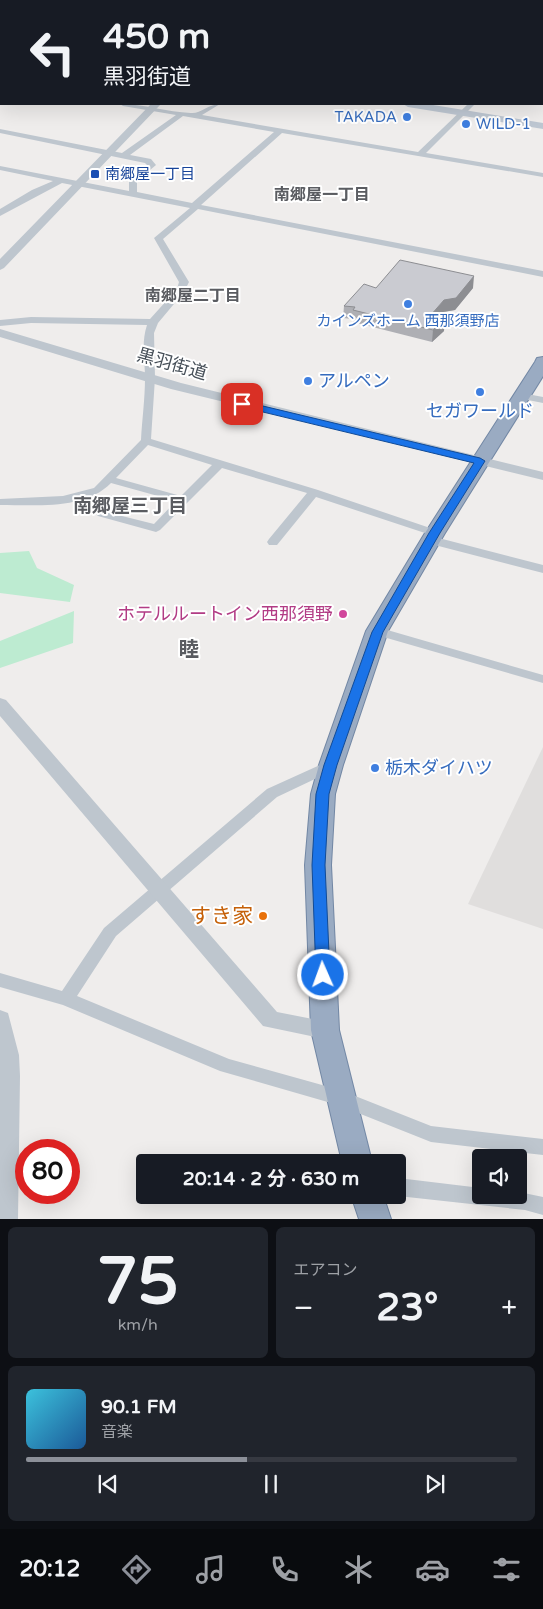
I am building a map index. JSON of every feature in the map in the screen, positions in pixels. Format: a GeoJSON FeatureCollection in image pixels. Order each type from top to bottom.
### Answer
{"type":"FeatureCollection","features":[{"type":"Feature","properties":{"kind":"highway"},"geometry":{"type":"LineString","coordinates":[[355,1154],[325,1030],[318,865],[323,794],[331,765],[377,632],[433,537],[543,362]]}},
{"type":"Feature","properties":{"kind":"highway"},"geometry":{"type":"LineString","coordinates":[[370,1204],[375,1219]]}},
{"type":"Feature","properties":{"kind":"main road"},"geometry":{"type":"LineString","coordinates":[[414,105],[543,126]]}},
{"type":"Feature","properties":{"kind":"street"},"geometry":{"type":"LineString","coordinates":[[138,105],[154,106],[182,114],[543,175]]}},
{"type":"Feature","properties":{"kind":"street"},"geometry":{"type":"LineString","coordinates":[[196,116],[215,105]]}},
{"type":"Feature","properties":{"kind":"street"},"geometry":{"type":"LineString","coordinates":[[420,154],[471,105]]}},
{"type":"Feature","properties":{"kind":"street"},"geometry":{"type":"LineString","coordinates":[[0,266],[154,106]]}},
{"type":"Feature","properties":{"kind":"street"},"geometry":{"type":"LineString","coordinates":[[124,156],[182,114]]}},
{"type":"Feature","properties":{"kind":"street"},"geometry":{"type":"LineString","coordinates":[[0,502],[75,498],[98,490],[146,441],[150,378],[148,351],[150,333],[153,322],[182,290],[184,282],[158,238],[281,130]]}},
{"type":"Feature","properties":{"kind":"street"},"geometry":{"type":"LineString","coordinates":[[0,131],[124,156],[152,164],[134,178],[133,195]]}},
{"type":"Feature","properties":{"kind":"street"},"geometry":{"type":"LineString","coordinates":[[0,168],[543,274]]}},
{"type":"Feature","properties":{"kind":"street"},"geometry":{"type":"LineString","coordinates":[[0,213],[12,202],[61,180]]}},
{"type":"Feature","properties":{"kind":"street"},"geometry":{"type":"LineString","coordinates":[[0,323],[31,320],[153,322]]}},
{"type":"Feature","properties":{"kind":"street","name":"黒羽街道"},"geometry":{"type":"LineString","coordinates":[[0,332],[150,378],[304,419],[543,476]]}},
{"type":"Feature","properties":{"kind":"street"},"geometry":{"type":"LineString","coordinates":[[522,396],[543,400]]}},
{"type":"Feature","properties":{"kind":"street"},"geometry":{"type":"LineString","coordinates":[[146,441],[314,492],[433,537],[543,569]]}},
{"type":"Feature","properties":{"kind":"street"},"geometry":{"type":"LineString","coordinates":[[102,514],[156,528],[220,463]]}},
{"type":"Feature","properties":{"kind":"street"},"geometry":{"type":"LineString","coordinates":[[109,479],[184,500]]}},
{"type":"Feature","properties":{"kind":"street"},"geometry":{"type":"LineString","coordinates":[[273,542],[314,492]]}},
{"type":"Feature","properties":{"kind":"street"},"geometry":{"type":"LineString","coordinates":[[377,632],[543,679]]}},
{"type":"Feature","properties":{"kind":"street"},"geometry":{"type":"LineString","coordinates":[[0,704],[271,1020],[325,1030]]}},
{"type":"Feature","properties":{"kind":"street"},"geometry":{"type":"LineString","coordinates":[[66,999],[110,932],[272,793],[331,765]]}},
{"type":"Feature","properties":{"kind":"street"},"geometry":{"type":"LineString","coordinates":[[0,980],[66,999],[226,1066],[340,1098],[431,1134],[543,1146]]}},
{"type":"Feature","properties":{"kind":"street"},"geometry":{"type":"LineString","coordinates":[[0,1019],[8,1055],[10,1084],[6,1219]]}},
{"type":"Feature","properties":{"kind":"street"},"geometry":{"type":"LineString","coordinates":[[406,1188],[525,1201],[543,1206]]}},
{"type":"Feature","properties":{"kind":"shaded area"},"geometry":{"type":"Polygon","coordinates":[[[543,747],[543,929],[468,904],[543,747]]]}},
{"type":"Feature","properties":{"kind":"green space"},"geometry":{"type":"Polygon","coordinates":[[[29,551],[37,568],[74,585],[70,602],[0,593],[0,553],[29,551]]]}},
{"type":"Feature","properties":{"kind":"green space"},"geometry":{"type":"Polygon","coordinates":[[[74,611],[73,643],[0,668],[0,641],[74,611]]]}},
{"type":"Feature","properties":{"kind":"building","name":"カインズホーム 西那須野店"},"geometry":{"type":"Polygon","coordinates":[[[400,260],[474,276],[456,298],[444,300],[430,316],[445,319],[433,330],[353,310],[355,307],[344,306],[364,284],[376,288],[400,260]]]}},
{"type":"Feature","properties":{"kind":"place","name":"TAKADA"},"geometry":{"type":"Point","coordinates":[407,117]}},
{"type":"Feature","properties":{"kind":"place","name":"WILD-1"},"geometry":{"type":"Point","coordinates":[466,124]}},
{"type":"Feature","properties":{"kind":"place","name":"南郷屋一丁目"},"geometry":{"type":"Point","coordinates":[95,174]}},
{"type":"Feature","properties":{"kind":"place","name":"カインズホーム 西那須野店"},"geometry":{"type":"Point","coordinates":[408,304]}},
{"type":"Feature","properties":{"kind":"place","name":"アルペン"},"geometry":{"type":"Point","coordinates":[308,381]}},
{"type":"Feature","properties":{"kind":"place","name":"セガワールド"},"geometry":{"type":"Point","coordinates":[480,392]}},
{"type":"Feature","properties":{"kind":"place","name":"ホテルルートイン西那須野"},"geometry":{"type":"Point","coordinates":[343,614]}},
{"type":"Feature","properties":{"kind":"place","name":"栃木ダイハツ"},"geometry":{"type":"Point","coordinates":[375,768]}},
{"type":"Feature","properties":{"kind":"place","name":"すき家"},"geometry":{"type":"Point","coordinates":[263,916]}},
{"type":"Feature","properties":{"kind":"district","name":"南郷屋一丁目"},"geometry":{"type":"Point","coordinates":[322,195]}},
{"type":"Feature","properties":{"kind":"district","name":"南郷屋二丁目"},"geometry":{"type":"Point","coordinates":[193,296]}},
{"type":"Feature","properties":{"kind":"district","name":"南郷屋三丁目"},"geometry":{"type":"Point","coordinates":[130,506]}},
{"type":"Feature","properties":{"kind":"district","name":"睦"},"geometry":{"type":"Point","coordinates":[189,650]}},
{"type":"Feature","properties":{"kind":"route"},"geometry":{"type":"LineString","coordinates":[[242,404],[480,461],[377,632],[331,765],[323,794],[318,865],[323,975]]}}]}
